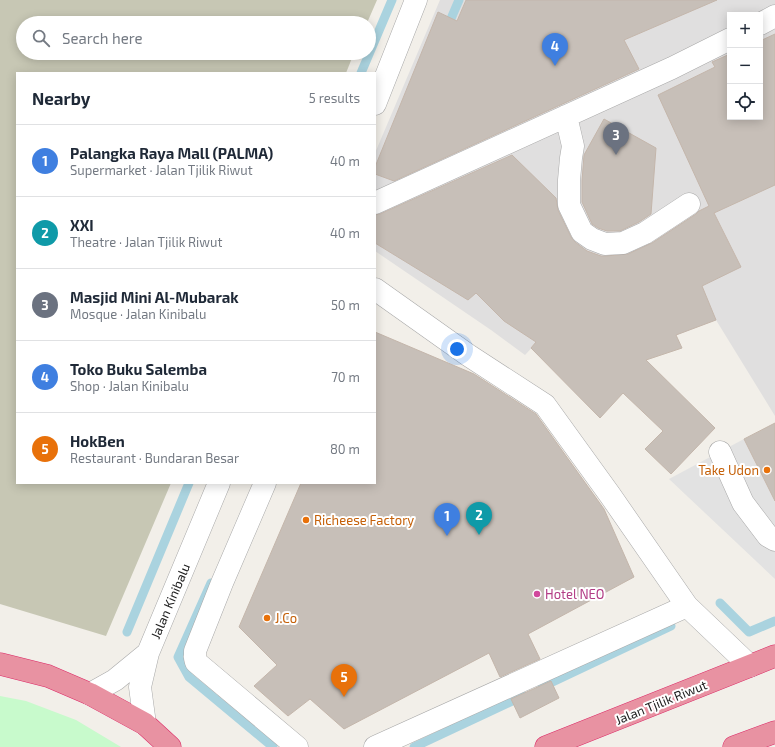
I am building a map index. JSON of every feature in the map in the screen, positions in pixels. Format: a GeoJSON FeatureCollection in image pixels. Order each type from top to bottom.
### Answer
{"type":"FeatureCollection","features":[{"type":"Feature","properties":{"kind":"highway","name":"Jalan Tjilik Riwut"},"geometry":{"type":"LineString","coordinates":[[546,747],[775,656]]}},
{"type":"Feature","properties":{"kind":"highway"},"geometry":{"type":"LineString","coordinates":[[0,664],[48,676],[90,694],[144,724],[170,747]]}},
{"type":"Feature","properties":{"kind":"highway"},"geometry":{"type":"LineString","coordinates":[[734,747],[775,732]]}},
{"type":"Feature","properties":{"kind":"street"},"geometry":{"type":"LineString","coordinates":[[376,101],[416,0]]}},
{"type":"Feature","properties":{"kind":"street"},"geometry":{"type":"LineString","coordinates":[[763,22],[775,16]]}},
{"type":"Feature","properties":{"kind":"street"},"geometry":{"type":"LineString","coordinates":[[376,203],[672,68],[727,40]]}},
{"type":"Feature","properties":{"kind":"street"},"geometry":{"type":"LineString","coordinates":[[566,116],[573,146],[569,180],[569,205],[582,232],[592,239],[605,244],[623,243],[645,233],[689,204]]}},
{"type":"Feature","properties":{"kind":"street"},"geometry":{"type":"LineString","coordinates":[[376,290],[468,355],[545,405],[687,606],[750,666]]}},
{"type":"Feature","properties":{"kind":"street"},"geometry":{"type":"LineString","coordinates":[[720,452],[743,503],[768,536],[775,540]]}},
{"type":"Feature","properties":{"kind":"street","name":"Jalan Kinibalu"},"geometry":{"type":"LineString","coordinates":[[90,694],[115,680],[148,653],[219,484]]}},
{"type":"Feature","properties":{"kind":"street"},"geometry":{"type":"LineString","coordinates":[[265,484],[222,583],[196,651],[195,658],[196,662],[297,747]]}},
{"type":"Feature","properties":{"kind":"street"},"geometry":{"type":"LineString","coordinates":[[375,747],[687,606]]}},
{"type":"Feature","properties":{"kind":"street"},"geometry":{"type":"LineString","coordinates":[[547,656],[596,636],[617,638]]}},
{"type":"Feature","properties":{"kind":"street"},"geometry":{"type":"LineString","coordinates":[[144,724],[140,687],[148,653]]}},
{"type":"Feature","properties":{"kind":"shaded area"},"geometry":{"type":"Polygon","coordinates":[[[0,0],[377,0],[370,16],[16,16],[16,60],[351,60],[346,72],[16,72],[16,484],[171,484],[106,636],[0,604],[0,0]]]}},
{"type":"Feature","properties":{"kind":"shaded area"},"geometry":{"type":"Polygon","coordinates":[[[440,0],[775,0],[775,416],[716,320],[614,359],[557,321],[525,355],[376,252],[376,151],[440,0]]]}},
{"type":"Feature","properties":{"kind":"shaded area"},"geometry":{"type":"Polygon","coordinates":[[[744,439],[775,501],[775,579],[669,479],[744,439]]]}},
{"type":"Feature","properties":{"kind":"green space"},"geometry":{"type":"Polygon","coordinates":[[[0,696],[26,701],[76,720],[121,747],[0,747],[0,696]]]}},
{"type":"Feature","properties":{"kind":"building"},"geometry":{"type":"Polygon","coordinates":[[[466,0],[717,0],[624,40],[639,69],[394,181],[376,174],[376,165],[438,12],[457,21],[466,0]]]}},
{"type":"Feature","properties":{"kind":"building"},"geometry":{"type":"Polygon","coordinates":[[[775,34],[775,185],[714,213],[741,267],[702,286],[716,320],[676,335],[682,348],[646,360],[715,428],[671,474],[645,449],[663,431],[623,393],[600,418],[531,348],[536,342],[504,321],[476,293],[468,300],[376,244],[376,215],[512,155],[556,198],[558,210],[575,242],[587,251],[601,256],[628,254],[652,243],[699,211],[709,206],[658,95],[715,67],[712,62],[727,55],[727,120],[763,120],[763,40],[775,34]]]}},
{"type":"Feature","properties":{"kind":"building"},"geometry":{"type":"Polygon","coordinates":[[[604,119],[656,148],[651,214],[639,222],[620,231],[607,231],[592,224],[582,202],[584,155],[604,119]]]}},
{"type":"Feature","properties":{"kind":"building"},"geometry":{"type":"Polygon","coordinates":[[[376,332],[474,374],[536,414],[604,509],[634,577],[528,634],[540,659],[500,677],[489,653],[344,729],[310,699],[288,716],[254,686],[277,665],[239,627],[301,484],[376,484],[376,332]]]}},
{"type":"Feature","properties":{"kind":"building","name":"Take Udon"},"geometry":{"type":"Polygon","coordinates":[[[775,423],[775,501],[744,439],[775,423]]]}},
{"type":"Feature","properties":{"kind":"building"},"geometry":{"type":"Polygon","coordinates":[[[551,681],[559,698],[520,718],[511,699],[551,681]]]}},
{"type":"Feature","properties":{"kind":"waterway"},"geometry":{"type":"LineString","coordinates":[[376,38],[392,0]]}},
{"type":"Feature","properties":{"kind":"waterway"},"geometry":{"type":"LineString","coordinates":[[447,28],[459,0]]}},
{"type":"Feature","properties":{"kind":"waterway"},"geometry":{"type":"LineString","coordinates":[[361,72],[367,60]]}},
{"type":"Feature","properties":{"kind":"waterway"},"geometry":{"type":"LineString","coordinates":[[127,632],[189,484]]}},
{"type":"Feature","properties":{"kind":"waterway"},"geometry":{"type":"LineString","coordinates":[[211,583],[178,657],[189,677],[273,747]]}},
{"type":"Feature","properties":{"kind":"waterway"},"geometry":{"type":"LineString","coordinates":[[720,603],[749,632],[775,621]]}},
{"type":"Feature","properties":{"kind":"waterway"},"geometry":{"type":"LineString","coordinates":[[542,687],[671,626]]}},
{"type":"Feature","properties":{"kind":"waterway"},"geometry":{"type":"LineString","coordinates":[[414,747],[523,696]]}},
{"type":"Feature","properties":{"kind":"place","name":"Toko Buku Salemba"},"geometry":{"type":"Point","coordinates":[555,66]}},
{"type":"Feature","properties":{"kind":"place","name":"Masjid Mini Al-Mubarak"},"geometry":{"type":"Point","coordinates":[616,155]}},
{"type":"Feature","properties":{"kind":"place","name":"Take Udon"},"geometry":{"type":"Point","coordinates":[767,470]}},
{"type":"Feature","properties":{"kind":"place","name":"Richeese Factory"},"geometry":{"type":"Point","coordinates":[306,520]}},
{"type":"Feature","properties":{"kind":"place","name":"XXI"},"geometry":{"type":"Point","coordinates":[479,535]}},
{"type":"Feature","properties":{"kind":"place","name":"Palangka Raya Mall (PALMA)"},"geometry":{"type":"Point","coordinates":[447,536]}},
{"type":"Feature","properties":{"kind":"place","name":"Hotel NEO"},"geometry":{"type":"Point","coordinates":[537,594]}},
{"type":"Feature","properties":{"kind":"place","name":"J.Co"},"geometry":{"type":"Point","coordinates":[267,618]}},
{"type":"Feature","properties":{"kind":"place","name":"HokBen"},"geometry":{"type":"Point","coordinates":[344,697]}}]}
